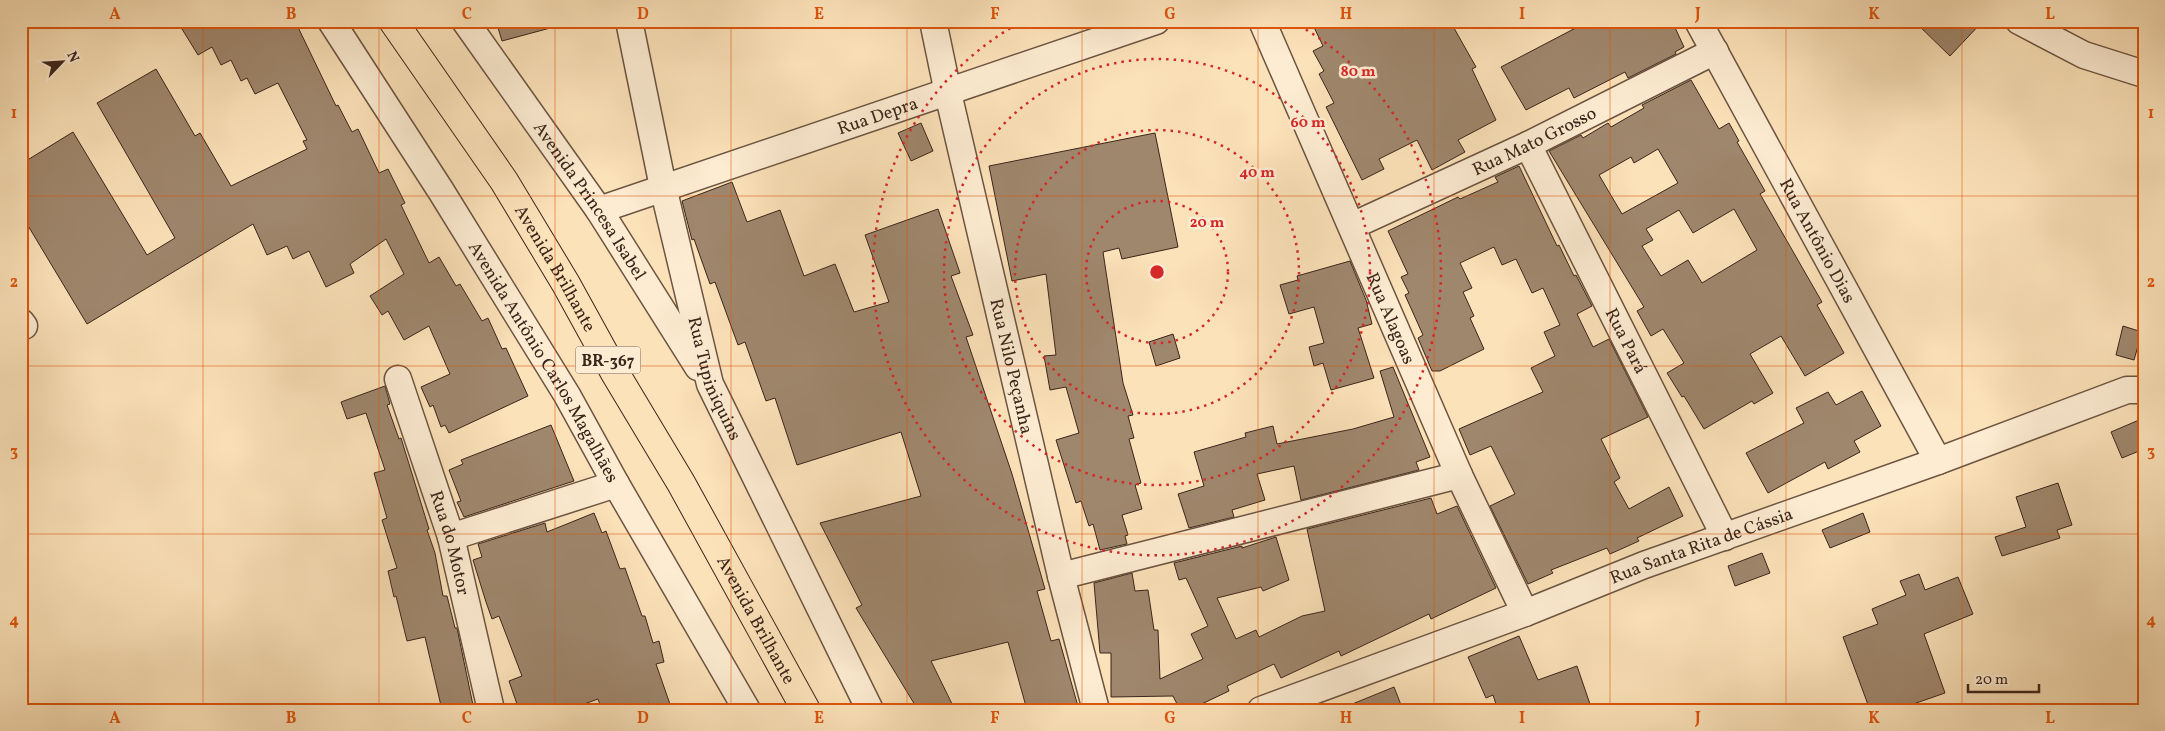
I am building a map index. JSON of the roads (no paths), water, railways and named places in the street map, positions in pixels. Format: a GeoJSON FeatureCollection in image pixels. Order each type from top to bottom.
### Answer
{"type":"FeatureCollection","features":[{"type":"Feature","properties":{"kind":"main road","name":"Avenida Brilhante"},"geometry":{"type":"LineString","coordinates":[[392,21],[504,181],[566,284],[681,483],[806,710]]}},
{"type":"Feature","properties":{"kind":"street","name":"Avenida Antônio Carlos Magalhães"},"geometry":{"type":"LineString","coordinates":[[331,21],[441,191],[567,395],[616,484],[747,710]]}},
{"type":"Feature","properties":{"kind":"street","name":"Avenida Princesa Isabel"},"geometry":{"type":"LineString","coordinates":[[465,21],[599,210],[710,384]]}},
{"type":"Feature","properties":{"kind":"street","name":"Rua Tupiniquins"},"geometry":{"type":"LineString","coordinates":[[630,21],[663,187],[710,384],[870,710]]}},
{"type":"Feature","properties":{"kind":"street","name":"Rua Nilo Peçanha"},"geometry":{"type":"LineString","coordinates":[[933,21],[948,93],[1061,576],[1096,710]]}},
{"type":"Feature","properties":{"kind":"street","name":"Rua Depra"},"geometry":{"type":"LineString","coordinates":[[599,210],[948,93],[1121,28],[1156,21]]}},
{"type":"Feature","properties":{"kind":"street","name":"Rua Alagoas"},"geometry":{"type":"LineString","coordinates":[[1262,21],[1459,475],[1525,613]]}},
{"type":"Feature","properties":{"kind":"street","name":"Rua Antônio Dias"},"geometry":{"type":"LineString","coordinates":[[1698,21],[1938,461]]}},
{"type":"Feature","properties":{"kind":"street"},"geometry":{"type":"LineString","coordinates":[[2019,21],[2084,55],[2144,74]]}},
{"type":"Feature","properties":{"kind":"street","name":"Rua Mato Grosso"},"geometry":{"type":"LineString","coordinates":[[1352,226],[1528,145],[1715,51]]}},
{"type":"Feature","properties":{"kind":"street","name":"Rua Pará"},"geometry":{"type":"LineString","coordinates":[[1528,145],[1724,537]]}},
{"type":"Feature","properties":{"kind":"street","name":"Rua do Motor"},"geometry":{"type":"LineString","coordinates":[[398,379],[451,537],[491,710]]}},
{"type":"Feature","properties":{"kind":"street","name":"Rua Santa Rita de Cássia"},"geometry":{"type":"LineString","coordinates":[[1261,710],[1525,613],[1644,565],[1938,461],[2127,390],[2144,390]]}},
{"type":"Feature","properties":{"kind":"street"},"geometry":{"type":"LineString","coordinates":[[1061,576],[1459,475]]}},
{"type":"Feature","properties":{"kind":"street"},"geometry":{"type":"LineString","coordinates":[[451,537],[616,484]]}}]}
